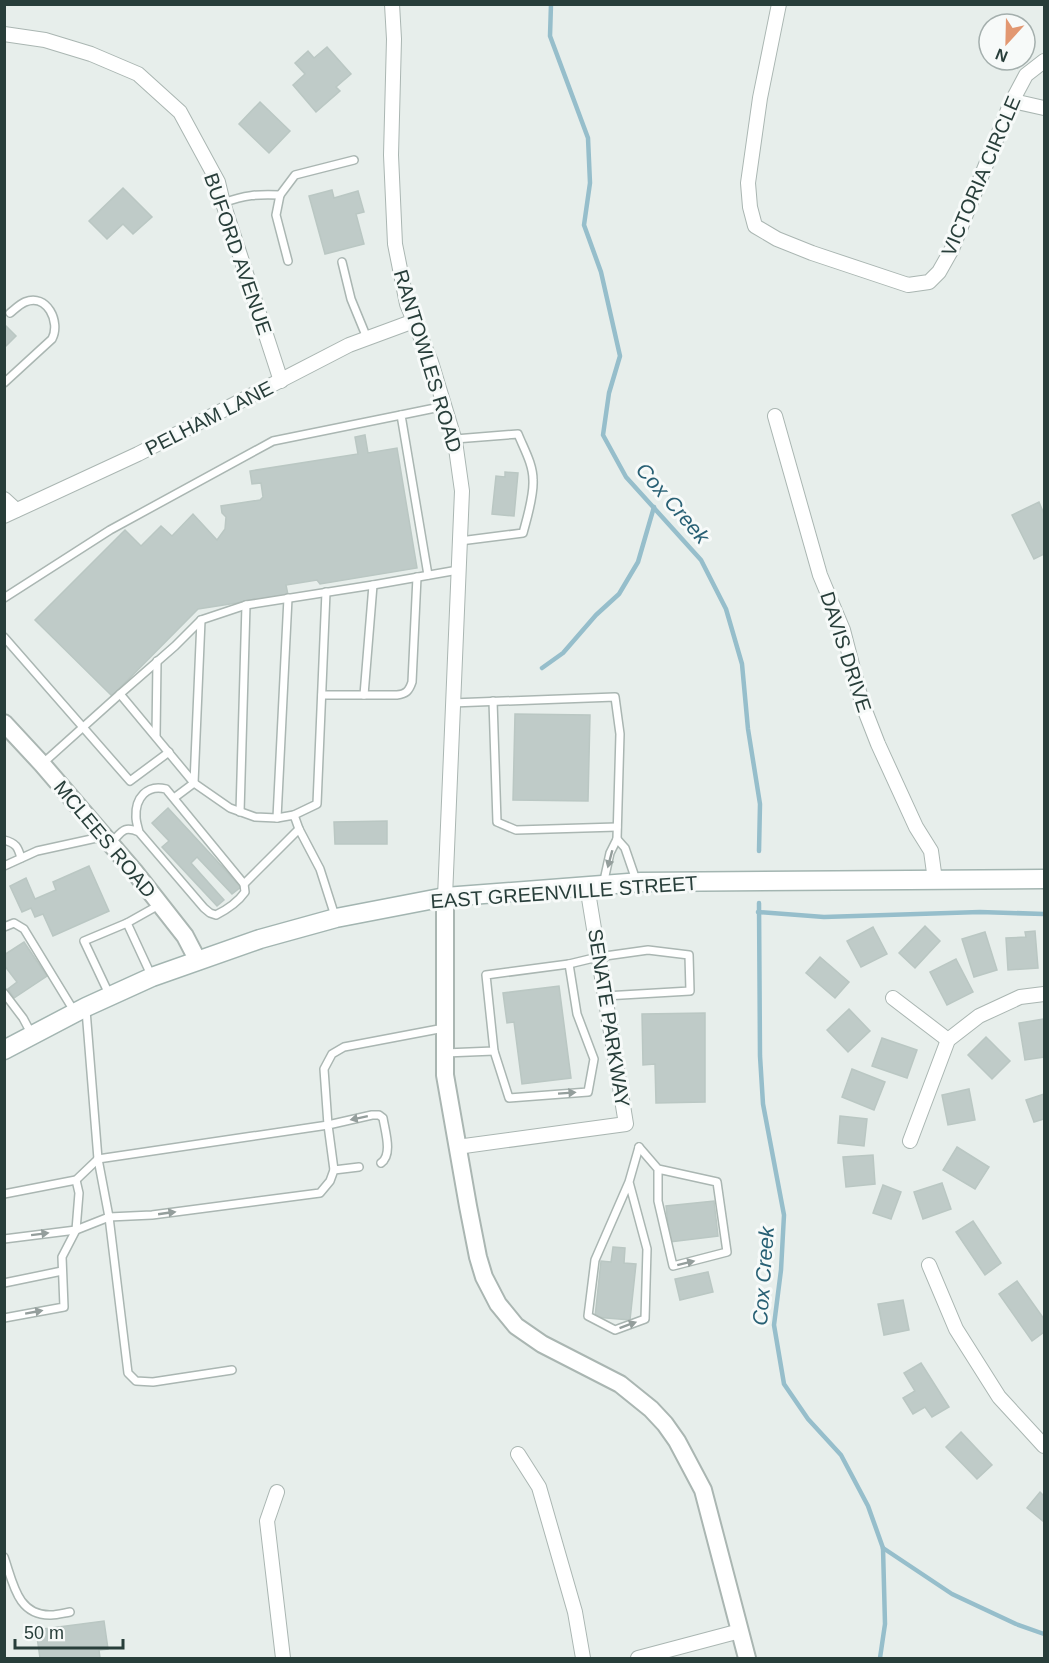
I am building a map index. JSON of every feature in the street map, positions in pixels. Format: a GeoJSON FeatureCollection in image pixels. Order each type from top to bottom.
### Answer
{"type":"FeatureCollection","features":[{"type":"Feature","properties":{"kind":"main road","name":"EAST GREENVILLE STREET"},"geometry":{"type":"LineString","coordinates":[[4,1050],[81,1010],[152,977],[260,939],[336,918],[445,897],[636,883],[1044,879]]}},
{"type":"Feature","properties":{"kind":"street","name":"RANTOWLES ROAD"},"geometry":{"type":"LineString","coordinates":[[392,4],[394,39],[391,155],[395,244],[407,304],[431,362],[454,439],[462,491],[445,897]]}},
{"type":"Feature","properties":{"kind":"street","name":"VICTORIA CIRCLE"},"geometry":{"type":"LineString","coordinates":[[779,4],[760,98],[748,183],[750,207],[755,226],[777,239],[812,253],[908,285],[929,282],[939,272],[952,249],[1012,100],[1026,75],[1044,61]]}},
{"type":"Feature","properties":{"kind":"street","name":"BUFORD AVENUE"},"geometry":{"type":"LineString","coordinates":[[4,34],[45,40],[72,48],[138,74],[180,112],[218,182],[281,381]]}},
{"type":"Feature","properties":{"kind":"street"},"geometry":{"type":"LineString","coordinates":[[1012,100],[1044,108]]}},
{"type":"Feature","properties":{"kind":"street","name":"PELHAM LANE"},"geometry":{"type":"LineString","coordinates":[[10,513],[138,454],[350,345],[414,321]]}},
{"type":"Feature","properties":{"kind":"street","name":"DAVIS DRIVE"},"geometry":{"type":"LineString","coordinates":[[775,416],[820,575],[843,630],[862,703],[916,827],[931,851],[935,880]]}},
{"type":"Feature","properties":{"kind":"street"},"geometry":{"type":"LineString","coordinates":[[4,499],[10,513]]}},
{"type":"Feature","properties":{"kind":"street","name":"MCLEES ROAD"},"geometry":{"type":"LineString","coordinates":[[4,723],[108,840],[185,936],[198,961]]}},
{"type":"Feature","properties":{"kind":"street","name":"SENATE PARKWAY"},"geometry":{"type":"LineString","coordinates":[[457,1147],[626,1124],[598,957],[595,886]]}},
{"type":"Feature","properties":{"kind":"street"},"geometry":{"type":"LineString","coordinates":[[445,897],[445,1075],[478,1257],[484,1277],[506,1316],[528,1336],[620,1384],[651,1409],[677,1441],[703,1490],[747,1659]]}},
{"type":"Feature","properties":{"kind":"street"},"geometry":{"type":"LineString","coordinates":[[910,1141],[948,1040],[979,1016],[1020,997],[1044,994]]}},
{"type":"Feature","properties":{"kind":"street"},"geometry":{"type":"LineString","coordinates":[[893,998],[948,1040]]}},
{"type":"Feature","properties":{"kind":"street"},"geometry":{"type":"LineString","coordinates":[[929,1264],[956,1329],[999,1396],[1044,1446]]}},
{"type":"Feature","properties":{"kind":"street"},"geometry":{"type":"LineString","coordinates":[[518,1454],[539,1487],[575,1612],[584,1659]]}},
{"type":"Feature","properties":{"kind":"street"},"geometry":{"type":"LineString","coordinates":[[278,1492],[267,1521],[283,1659]]}},
{"type":"Feature","properties":{"kind":"street"},"geometry":{"type":"LineString","coordinates":[[638,1659],[740,1631]]}},
{"type":"Feature","properties":{"kind":"lane"},"geometry":{"type":"LineString","coordinates":[[288,261],[276,215],[280,195],[296,176],[354,160]]}},
{"type":"Feature","properties":{"kind":"lane"},"geometry":{"type":"LineString","coordinates":[[223,203],[255,194],[280,195]]}},
{"type":"Feature","properties":{"kind":"lane"},"geometry":{"type":"LineString","coordinates":[[342,262],[351,299],[367,338]]}},
{"type":"Feature","properties":{"kind":"lane"},"geometry":{"type":"LineString","coordinates":[[4,383],[52,339],[55,329],[53,317],[46,305],[42,303],[24,302],[10,313]]}},
{"type":"Feature","properties":{"kind":"lane"},"geometry":{"type":"LineString","coordinates":[[4,598],[110,530],[273,441],[445,406]]}},
{"type":"Feature","properties":{"kind":"lane"},"geometry":{"type":"LineString","coordinates":[[401,415],[428,575]]}},
{"type":"Feature","properties":{"kind":"lane"},"geometry":{"type":"LineString","coordinates":[[454,439],[518,434],[530,461],[533,481],[524,533],[460,541]]}},
{"type":"Feature","properties":{"kind":"lane"},"geometry":{"type":"LineString","coordinates":[[42,764],[175,646],[201,620],[246,605],[458,570]]}},
{"type":"Feature","properties":{"kind":"lane"},"geometry":{"type":"LineString","coordinates":[[322,694],[397,695],[405,694],[410,690],[417,577]]}},
{"type":"Feature","properties":{"kind":"lane"},"geometry":{"type":"LineString","coordinates":[[364,695],[373,585]]}},
{"type":"Feature","properties":{"kind":"lane"},"geometry":{"type":"LineString","coordinates":[[120,694],[194,783],[230,808],[255,817],[277,819],[294,815],[317,804],[326,592]]}},
{"type":"Feature","properties":{"kind":"lane"},"geometry":{"type":"LineString","coordinates":[[277,819],[288,598]]}},
{"type":"Feature","properties":{"kind":"lane"},"geometry":{"type":"LineString","coordinates":[[240,812],[246,605]]}},
{"type":"Feature","properties":{"kind":"lane"},"geometry":{"type":"LineString","coordinates":[[194,783],[201,620]]}},
{"type":"Feature","properties":{"kind":"lane"},"geometry":{"type":"LineString","coordinates":[[4,638],[130,781],[169,752]]}},
{"type":"Feature","properties":{"kind":"lane"},"geometry":{"type":"LineString","coordinates":[[156,736],[157,661]]}},
{"type":"Feature","properties":{"kind":"lane"},"geometry":{"type":"LineString","coordinates":[[452,703],[615,697],[620,734],[617,839],[595,886]]}},
{"type":"Feature","properties":{"kind":"lane"},"geometry":{"type":"LineString","coordinates":[[493,701],[497,822],[516,830],[617,827]]}},
{"type":"Feature","properties":{"kind":"lane"},"geometry":{"type":"LineString","coordinates":[[174,798],[194,783]]}},
{"type":"Feature","properties":{"kind":"lane"},"geometry":{"type":"LineString","coordinates":[[4,866],[37,851],[108,840],[130,828],[139,832],[210,913],[216,915],[238,901],[245,892],[244,884],[166,789],[149,788],[142,794],[135,816],[139,832]]}},
{"type":"Feature","properties":{"kind":"lane"},"geometry":{"type":"LineString","coordinates":[[294,815],[320,868],[336,918]]}},
{"type":"Feature","properties":{"kind":"lane"},"geometry":{"type":"LineString","coordinates":[[244,884],[299,829]]}},
{"type":"Feature","properties":{"kind":"lane"},"geometry":{"type":"LineString","coordinates":[[617,839],[625,848],[636,883]]}},
{"type":"Feature","properties":{"kind":"lane"},"geometry":{"type":"LineString","coordinates":[[4,840],[13,842],[17,846],[21,858]]}},
{"type":"Feature","properties":{"kind":"lane"},"geometry":{"type":"LineString","coordinates":[[110,996],[84,941],[127,923],[160,904]]}},
{"type":"Feature","properties":{"kind":"lane"},"geometry":{"type":"LineString","coordinates":[[4,927],[14,923],[27,933],[81,1010],[98,1160],[109,1217],[128,1373],[136,1381],[153,1382],[232,1370]]}},
{"type":"Feature","properties":{"kind":"lane"},"geometry":{"type":"LineString","coordinates":[[127,923],[152,977]]}},
{"type":"Feature","properties":{"kind":"lane"},"geometry":{"type":"LineString","coordinates":[[569,964],[577,1014],[594,1059],[588,1092],[509,1098],[494,1051],[486,975],[648,950],[689,955],[690,991],[606,996]]}},
{"type":"Feature","properties":{"kind":"lane"},"geometry":{"type":"LineString","coordinates":[[4,993],[23,1018],[32,1036]]}},
{"type":"Feature","properties":{"kind":"lane"},"geometry":{"type":"LineString","coordinates":[[4,1239],[76,1230],[109,1217],[152,1215],[320,1193],[330,1181],[334,1170],[324,1069],[332,1054],[344,1047],[444,1028]]}},
{"type":"Feature","properties":{"kind":"lane"},"geometry":{"type":"LineString","coordinates":[[445,1053],[494,1051]]}},
{"type":"Feature","properties":{"kind":"lane"},"geometry":{"type":"LineString","coordinates":[[4,1194],[76,1180],[98,1160],[328,1125],[372,1115],[379,1115],[383,1118],[388,1154],[386,1160],[381,1163]]}},
{"type":"Feature","properties":{"kind":"lane"},"geometry":{"type":"LineString","coordinates":[[629,1182],[647,1249],[645,1319],[615,1329],[588,1316],[595,1260],[629,1182],[639,1147],[658,1169],[717,1182],[727,1252],[673,1266],[658,1202],[658,1169]]}},
{"type":"Feature","properties":{"kind":"lane"},"geometry":{"type":"LineString","coordinates":[[334,1170],[359,1167]]}},
{"type":"Feature","properties":{"kind":"lane"},"geometry":{"type":"LineString","coordinates":[[4,1318],[64,1307],[62,1257],[76,1230],[79,1193],[76,1180]]}},
{"type":"Feature","properties":{"kind":"lane"},"geometry":{"type":"LineString","coordinates":[[4,1283],[62,1271]]}},
{"type":"Feature","properties":{"kind":"lane"},"geometry":{"type":"LineString","coordinates":[[4,1557],[18,1598],[30,1610],[50,1616],[70,1612]]}},
{"type":"Feature","properties":{"kind":"building"},"geometry":{"type":"Polygon","coordinates":[[[327,47],[351,74],[336,87],[340,91],[316,112],[293,85],[305,74],[295,63],[308,51],[314,58],[327,47]]]}},
{"type":"Feature","properties":{"kind":"building"},"geometry":{"type":"Polygon","coordinates":[[[260,102],[290,131],[269,153],[239,124],[260,102]]]}},
{"type":"Feature","properties":{"kind":"building"},"geometry":{"type":"Polygon","coordinates":[[[123,188],[152,217],[133,234],[123,224],[107,239],[89,221],[123,188]]]}},
{"type":"Feature","properties":{"kind":"building"},"geometry":{"type":"Polygon","coordinates":[[[332,190],[334,198],[358,191],[364,212],[356,214],[364,244],[325,254],[309,196],[332,190]]]}},
{"type":"Feature","properties":{"kind":"building"},"geometry":{"type":"Polygon","coordinates":[[[4,324],[16,336],[4,348],[4,324]]]}},
{"type":"Feature","properties":{"kind":"building"},"geometry":{"type":"Polygon","coordinates":[[[365,435],[368,453],[397,448],[417,568],[320,584],[317,580],[286,585],[288,595],[198,609],[112,696],[35,620],[125,530],[141,546],[161,526],[172,536],[193,514],[217,540],[225,529],[226,517],[222,513],[221,506],[260,500],[263,497],[261,483],[252,484],[250,471],[358,454],[355,437],[365,435]]]}},
{"type":"Feature","properties":{"kind":"building"},"geometry":{"type":"Polygon","coordinates":[[[505,472],[518,473],[514,516],[492,514],[496,476],[505,477],[505,472]]]}},
{"type":"Feature","properties":{"kind":"building"},"geometry":{"type":"Polygon","coordinates":[[[1039,502],[1044,514],[1044,554],[1034,559],[1012,515],[1039,502]]]}},
{"type":"Feature","properties":{"kind":"building"},"geometry":{"type":"Polygon","coordinates":[[[515,714],[590,715],[588,801],[513,800],[515,714]]]}},
{"type":"Feature","properties":{"kind":"building"},"geometry":{"type":"Polygon","coordinates":[[[168,808],[241,887],[232,894],[197,857],[191,863],[224,900],[217,906],[162,847],[169,841],[152,823],[168,808]]]}},
{"type":"Feature","properties":{"kind":"building"},"geometry":{"type":"Polygon","coordinates":[[[387,821],[387,844],[335,844],[334,822],[387,821]]]}},
{"type":"Feature","properties":{"kind":"building"},"geometry":{"type":"Polygon","coordinates":[[[89,866],[109,911],[53,936],[43,914],[35,917],[31,908],[22,912],[10,886],[26,878],[35,899],[56,890],[53,882],[89,866]]]}},
{"type":"Feature","properties":{"kind":"building"},"geometry":{"type":"Polygon","coordinates":[[[925,926],[940,941],[915,968],[899,953],[925,926]]]}},
{"type":"Feature","properties":{"kind":"building"},"geometry":{"type":"Polygon","coordinates":[[[873,927],[887,954],[861,967],[847,941],[873,927]]]}},
{"type":"Feature","properties":{"kind":"building"},"geometry":{"type":"Polygon","coordinates":[[[1035,931],[1038,968],[1008,970],[1006,938],[1026,937],[1025,932],[1035,931]]]}},
{"type":"Feature","properties":{"kind":"building"},"geometry":{"type":"Polygon","coordinates":[[[985,932],[997,970],[974,977],[962,939],[985,932]]]}},
{"type":"Feature","properties":{"kind":"building"},"geometry":{"type":"Polygon","coordinates":[[[24,942],[47,976],[14,998],[8,989],[17,982],[4,965],[4,955],[24,942]]]}},
{"type":"Feature","properties":{"kind":"building"},"geometry":{"type":"Polygon","coordinates":[[[820,957],[849,982],[835,998],[806,973],[820,957]]]}},
{"type":"Feature","properties":{"kind":"building"},"geometry":{"type":"Polygon","coordinates":[[[956,959],[973,992],[947,1005],[930,972],[956,959]]]}},
{"type":"Feature","properties":{"kind":"building"},"geometry":{"type":"Polygon","coordinates":[[[559,986],[571,1078],[522,1084],[514,1022],[507,1023],[503,993],[559,986]]]}},
{"type":"Feature","properties":{"kind":"building"},"geometry":{"type":"Polygon","coordinates":[[[849,1009],[870,1031],[848,1052],[827,1030],[849,1009]]]}},
{"type":"Feature","properties":{"kind":"building"},"geometry":{"type":"Polygon","coordinates":[[[705,1013],[705,1102],[656,1103],[655,1064],[643,1065],[642,1014],[705,1013]]]}},
{"type":"Feature","properties":{"kind":"building"},"geometry":{"type":"Polygon","coordinates":[[[1044,1019],[1044,1057],[1025,1060],[1019,1023],[1044,1019]]]}},
{"type":"Feature","properties":{"kind":"building"},"geometry":{"type":"Polygon","coordinates":[[[986,1037],[1010,1061],[992,1079],[968,1055],[986,1037]]]}},
{"type":"Feature","properties":{"kind":"building"},"geometry":{"type":"Polygon","coordinates":[[[882,1038],[917,1050],[907,1078],[872,1066],[882,1038]]]}},
{"type":"Feature","properties":{"kind":"building"},"geometry":{"type":"Polygon","coordinates":[[[852,1069],[885,1082],[874,1110],[842,1097],[852,1069]]]}},
{"type":"Feature","properties":{"kind":"building"},"geometry":{"type":"Polygon","coordinates":[[[969,1089],[975,1120],[948,1125],[942,1095],[969,1089]]]}},
{"type":"Feature","properties":{"kind":"building"},"geometry":{"type":"Polygon","coordinates":[[[1044,1094],[1044,1119],[1034,1122],[1026,1100],[1044,1094]]]}},
{"type":"Feature","properties":{"kind":"building"},"geometry":{"type":"Polygon","coordinates":[[[840,1116],[867,1119],[864,1146],[838,1143],[840,1116]]]}},
{"type":"Feature","properties":{"kind":"building"},"geometry":{"type":"Polygon","coordinates":[[[957,1147],[989,1167],[975,1189],[943,1170],[957,1147]]]}},
{"type":"Feature","properties":{"kind":"building"},"geometry":{"type":"Polygon","coordinates":[[[873,1155],[875,1184],[846,1187],[843,1157],[873,1155]]]}},
{"type":"Feature","properties":{"kind":"building"},"geometry":{"type":"Polygon","coordinates":[[[942,1183],[951,1209],[923,1219],[914,1192],[942,1183]]]}},
{"type":"Feature","properties":{"kind":"building"},"geometry":{"type":"Polygon","coordinates":[[[883,1185],[901,1192],[891,1219],[873,1213],[883,1185]]]}},
{"type":"Feature","properties":{"kind":"building"},"geometry":{"type":"Polygon","coordinates":[[[714,1201],[718,1236],[670,1242],[666,1206],[714,1201]]]}},
{"type":"Feature","properties":{"kind":"building"},"geometry":{"type":"Polygon","coordinates":[[[973,1221],[1001,1263],[985,1275],[956,1232],[973,1221]]]}},
{"type":"Feature","properties":{"kind":"building"},"geometry":{"type":"Polygon","coordinates":[[[613,1247],[625,1248],[624,1263],[636,1264],[630,1320],[595,1317],[601,1261],[611,1262],[613,1247]]]}},
{"type":"Feature","properties":{"kind":"building"},"geometry":{"type":"Polygon","coordinates":[[[708,1272],[713,1292],[680,1300],[675,1279],[708,1272]]]}},
{"type":"Feature","properties":{"kind":"building"},"geometry":{"type":"Polygon","coordinates":[[[1017,1281],[1044,1319],[1044,1332],[1032,1341],[999,1294],[1017,1281]]]}},
{"type":"Feature","properties":{"kind":"building"},"geometry":{"type":"Polygon","coordinates":[[[903,1300],[909,1330],[884,1335],[878,1304],[903,1300]]]}},
{"type":"Feature","properties":{"kind":"building"},"geometry":{"type":"Polygon","coordinates":[[[921,1363],[949,1407],[932,1417],[925,1407],[913,1414],[903,1398],[915,1391],[904,1373],[921,1363]]]}},
{"type":"Feature","properties":{"kind":"building"},"geometry":{"type":"Polygon","coordinates":[[[961,1432],[992,1465],[977,1479],[946,1447],[961,1432]]]}},
{"type":"Feature","properties":{"kind":"building"},"geometry":{"type":"Polygon","coordinates":[[[1040,1492],[1044,1496],[1044,1522],[1027,1508],[1040,1492]]]}},
{"type":"Feature","properties":{"kind":"building"},"geometry":{"type":"Polygon","coordinates":[[[104,1621],[108,1649],[99,1650],[100,1658],[40,1658],[36,1630],[104,1621]]]}},
{"type":"Feature","properties":{"kind":"waterway","name":"Cox Creek"},"geometry":{"type":"LineString","coordinates":[[551,4],[550,36],[588,138],[590,183],[584,225],[601,272],[620,356],[609,393],[603,435],[626,477],[701,560],[726,609],[742,664],[748,729],[760,804],[759,851]]}},
{"type":"Feature","properties":{"kind":"waterway"},"geometry":{"type":"LineString","coordinates":[[542,668],[563,653],[596,615],[619,594],[638,562],[654,507]]}},
{"type":"Feature","properties":{"kind":"waterway","name":"Cox Creek"},"geometry":{"type":"LineString","coordinates":[[759,903],[760,1056],[763,1104],[784,1215],[781,1270],[774,1325],[784,1384],[808,1419],[841,1455],[868,1506],[883,1548],[885,1624],[880,1658]]}},
{"type":"Feature","properties":{"kind":"waterway"},"geometry":{"type":"LineString","coordinates":[[758,912],[824,917],[980,912],[1044,914]]}},
{"type":"Feature","properties":{"kind":"waterway"},"geometry":{"type":"LineString","coordinates":[[883,1548],[952,1594],[1016,1624],[1044,1634]]}}]}
